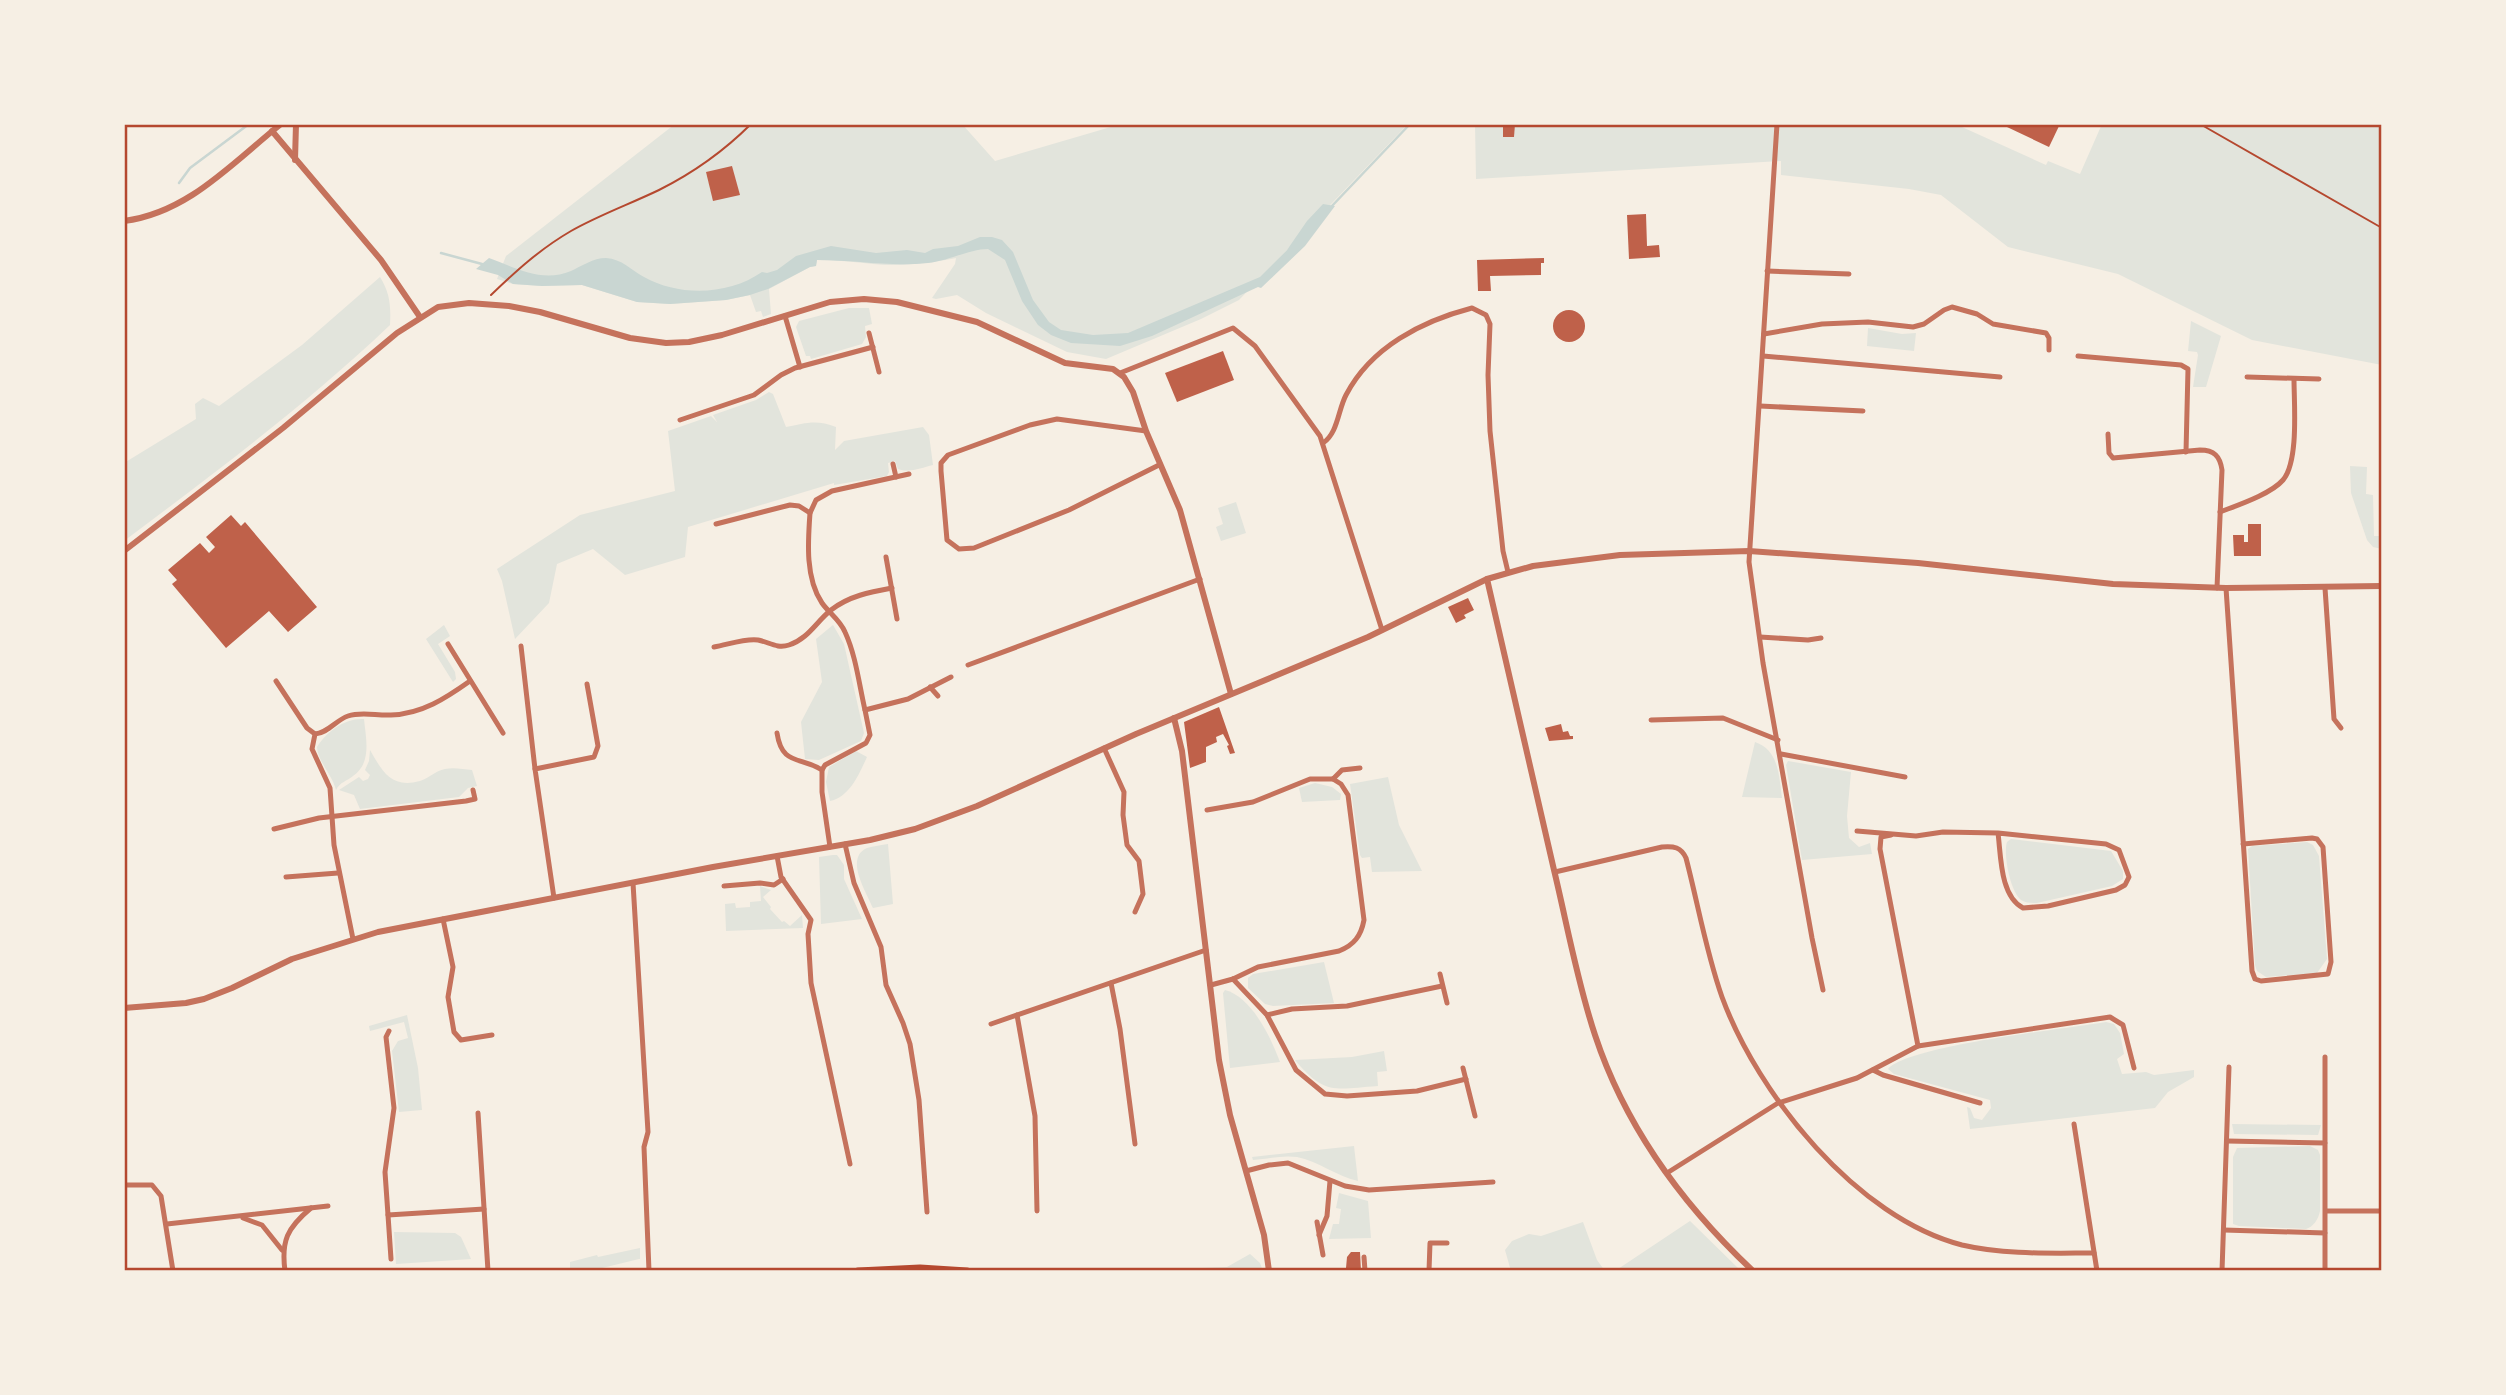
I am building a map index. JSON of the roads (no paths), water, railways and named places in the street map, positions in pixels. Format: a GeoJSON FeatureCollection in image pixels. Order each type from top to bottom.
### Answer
{"type":"FeatureCollection","features":[{"type":"Feature","properties":{"kind":"main road"},"geometry":{"type":"LineString","coordinates":[[858,1271],[920,1268],[967,1271]]}},
{"type":"Feature","properties":{"kind":"street"},"geometry":{"type":"LineString","coordinates":[[124,222],[153,216],[189,199],[281,124]]}},
{"type":"Feature","properties":{"kind":"street"},"geometry":{"type":"LineString","coordinates":[[295,160],[296,124]]}},
{"type":"Feature","properties":{"kind":"street"},"geometry":{"type":"LineString","coordinates":[[1777,124],[1749,551],[1759,637],[1813,944],[1824,990]]}},
{"type":"Feature","properties":{"kind":"street"},"geometry":{"type":"LineString","coordinates":[[272,131],[381,260],[420,317]]}},
{"type":"Feature","properties":{"kind":"street"},"geometry":{"type":"LineString","coordinates":[[1767,271],[1849,274]]}},
{"type":"Feature","properties":{"kind":"street"},"geometry":{"type":"LineString","coordinates":[[124,551],[246,458],[387,341],[420,317],[443,306],[484,304],[540,312],[620,336],[657,343],[706,339],[830,302],[864,299],[897,302],[981,323],[1065,363],[1113,369],[1120,373],[1130,386],[1159,465],[1180,510],[1231,694]]}},
{"type":"Feature","properties":{"kind":"street"},"geometry":{"type":"LineString","coordinates":[[1764,334],[1842,323],[1868,322],[1913,327],[1924,324],[1952,307],[1977,314],[2000,326],[2043,332],[2049,338],[2049,350]]}},
{"type":"Feature","properties":{"kind":"street"},"geometry":{"type":"LineString","coordinates":[[1323,443],[1332,434],[1346,395],[1371,362],[1404,335],[1422,325],[1472,308],[1486,315],[1490,324],[1490,431],[1503,551],[1508,572]]}},
{"type":"Feature","properties":{"kind":"street"},"geometry":{"type":"LineString","coordinates":[[785,316],[800,367]]}},
{"type":"Feature","properties":{"kind":"street"},"geometry":{"type":"LineString","coordinates":[[1120,373],[1233,328],[1255,346],[1320,436],[1382,630]]}},
{"type":"Feature","properties":{"kind":"street"},"geometry":{"type":"LineString","coordinates":[[869,333],[879,372]]}},
{"type":"Feature","properties":{"kind":"street"},"geometry":{"type":"LineString","coordinates":[[680,420],[754,395],[781,375],[800,367],[873,347]]}},
{"type":"Feature","properties":{"kind":"street"},"geometry":{"type":"LineString","coordinates":[[1763,356],[2000,377]]}},
{"type":"Feature","properties":{"kind":"street"},"geometry":{"type":"LineString","coordinates":[[2078,356],[2181,365],[2188,369],[2186,452]]}},
{"type":"Feature","properties":{"kind":"street"},"geometry":{"type":"LineString","coordinates":[[2247,377],[2319,379]]}},
{"type":"Feature","properties":{"kind":"street"},"geometry":{"type":"LineString","coordinates":[[2220,512],[2277,485],[2288,472],[2292,458],[2294,379]]}},
{"type":"Feature","properties":{"kind":"street"},"geometry":{"type":"LineString","coordinates":[[1760,406],[1863,411]]}},
{"type":"Feature","properties":{"kind":"street"},"geometry":{"type":"LineString","coordinates":[[1146,431],[1057,419],[1030,425],[948,455],[941,463],[947,540],[959,549],[974,548],[1053,517],[1159,465]]}},
{"type":"Feature","properties":{"kind":"street"},"geometry":{"type":"LineString","coordinates":[[2108,433],[2109,453],[2113,458],[2207,450],[2218,456],[2222,470],[2217,588]]}},
{"type":"Feature","properties":{"kind":"street"},"geometry":{"type":"LineString","coordinates":[[892,464],[896,477]]}},
{"type":"Feature","properties":{"kind":"street"},"geometry":{"type":"LineString","coordinates":[[830,847],[822,792],[822,770],[825,765],[866,743],[870,732],[852,649],[842,625],[818,593],[809,562],[810,513],[820,496],[839,489],[909,474]]}},
{"type":"Feature","properties":{"kind":"street"},"geometry":{"type":"LineString","coordinates":[[716,524],[790,505],[799,506],[810,513]]}},
{"type":"Feature","properties":{"kind":"street"},"geometry":{"type":"LineString","coordinates":[[124,1008],[207,999],[292,959],[353,939],[443,919],[903,833],[943,819],[1382,630],[1487,579],[1559,562],[1602,557],[1749,551],[1918,563],[2077,581],[2217,588],[2382,586]]}},
{"type":"Feature","properties":{"kind":"street"},"geometry":{"type":"LineString","coordinates":[[886,557],[897,619]]}},
{"type":"Feature","properties":{"kind":"street"},"geometry":{"type":"LineString","coordinates":[[968,665],[1199,579]]}},
{"type":"Feature","properties":{"kind":"street"},"geometry":{"type":"LineString","coordinates":[[1487,579],[1587,1010],[1603,1057],[1627,1108],[1667,1174],[1703,1220],[1753,1271]]}},
{"type":"Feature","properties":{"kind":"street"},"geometry":{"type":"LineString","coordinates":[[715,647],[752,640],[777,646],[789,645],[805,637],[830,611],[861,595],[892,588]]}},
{"type":"Feature","properties":{"kind":"street"},"geometry":{"type":"LineString","coordinates":[[2227,588],[2250,957],[2255,979],[2261,981],[2328,974],[2331,962],[2323,847],[2320,842],[2312,838],[2243,844]]}},
{"type":"Feature","properties":{"kind":"street"},"geometry":{"type":"LineString","coordinates":[[2325,588],[2334,719],[2341,728]]}},
{"type":"Feature","properties":{"kind":"street"},"geometry":{"type":"LineString","coordinates":[[1759,637],[1808,640],[1821,638]]}},
{"type":"Feature","properties":{"kind":"street"},"geometry":{"type":"LineString","coordinates":[[447,644],[503,733]]}},
{"type":"Feature","properties":{"kind":"street"},"geometry":{"type":"LineString","coordinates":[[521,646],[554,898]]}},
{"type":"Feature","properties":{"kind":"street"},"geometry":{"type":"LineString","coordinates":[[865,710],[901,702],[951,677]]}},
{"type":"Feature","properties":{"kind":"street"},"geometry":{"type":"LineString","coordinates":[[276,681],[307,728],[315,734],[324,732],[338,720],[351,715],[398,715],[419,710],[470,681]]}},
{"type":"Feature","properties":{"kind":"street"},"geometry":{"type":"LineString","coordinates":[[535,769],[594,757],[597,753],[587,684]]}},
{"type":"Feature","properties":{"kind":"street"},"geometry":{"type":"LineString","coordinates":[[930,687],[938,696]]}},
{"type":"Feature","properties":{"kind":"street"},"geometry":{"type":"LineString","coordinates":[[1174,718],[1182,751],[1224,1088],[1264,1235],[1269,1271]]}},
{"type":"Feature","properties":{"kind":"street"},"geometry":{"type":"LineString","coordinates":[[1651,720],[1723,718],[1778,740]]}},
{"type":"Feature","properties":{"kind":"street"},"geometry":{"type":"LineString","coordinates":[[777,733],[779,748],[789,758],[822,770]]}},
{"type":"Feature","properties":{"kind":"street"},"geometry":{"type":"LineString","coordinates":[[315,734],[312,749],[315,760],[329,784],[338,873],[353,939]]}},
{"type":"Feature","properties":{"kind":"street"},"geometry":{"type":"LineString","coordinates":[[1104,748],[1124,792],[1123,815],[1127,845],[1139,861],[1143,894],[1135,912]]}},
{"type":"Feature","properties":{"kind":"street"},"geometry":{"type":"LineString","coordinates":[[1780,754],[1905,777]]}},
{"type":"Feature","properties":{"kind":"street"},"geometry":{"type":"LineString","coordinates":[[1333,779],[1342,770],[1360,768]]}},
{"type":"Feature","properties":{"kind":"street"},"geometry":{"type":"LineString","coordinates":[[1207,810],[1253,803],[1310,779],[1333,779],[1341,784],[1348,795],[1364,916],[1360,934],[1349,947],[1258,967],[1233,979],[1211,985]]}},
{"type":"Feature","properties":{"kind":"street"},"geometry":{"type":"LineString","coordinates":[[274,829],[331,817],[466,801],[475,799],[473,790]]}},
{"type":"Feature","properties":{"kind":"street"},"geometry":{"type":"LineString","coordinates":[[1857,831],[1916,836],[1943,832],[1998,833],[2111,846],[2119,850],[2129,877],[2125,885],[2116,890],[2032,909],[2022,908],[2016,905],[2009,894],[1998,833]]}},
{"type":"Feature","properties":{"kind":"street"},"geometry":{"type":"LineString","coordinates":[[1891,835],[1881,837],[1880,849],[1918,1046]]}},
{"type":"Feature","properties":{"kind":"street"},"geometry":{"type":"LineString","coordinates":[[845,844],[854,883],[881,947],[886,985],[910,1044],[919,1100],[927,1212]]}},
{"type":"Feature","properties":{"kind":"street"},"geometry":{"type":"LineString","coordinates":[[1555,872],[1662,846],[1674,846],[1681,850],[1686,858],[1710,956],[1725,1002],[1778,1103],[1808,1140],[1864,1192],[1915,1227],[1958,1244],[1986,1250],[2094,1253]]}},
{"type":"Feature","properties":{"kind":"street"},"geometry":{"type":"LineString","coordinates":[[777,856],[783,879],[811,920],[808,934],[811,983],[850,1164]]}},
{"type":"Feature","properties":{"kind":"street"},"geometry":{"type":"LineString","coordinates":[[286,877],[338,873]]}},
{"type":"Feature","properties":{"kind":"street"},"geometry":{"type":"LineString","coordinates":[[724,886],[760,883],[774,885],[783,879]]}},
{"type":"Feature","properties":{"kind":"street"},"geometry":{"type":"LineString","coordinates":[[633,883],[648,1132],[644,1147],[649,1271]]}},
{"type":"Feature","properties":{"kind":"street"},"geometry":{"type":"LineString","coordinates":[[443,919],[453,967],[448,997],[454,1032],[461,1040],[492,1035]]}},
{"type":"Feature","properties":{"kind":"street"},"geometry":{"type":"LineString","coordinates":[[991,1024],[1206,950]]}},
{"type":"Feature","properties":{"kind":"street"},"geometry":{"type":"LineString","coordinates":[[1440,974],[1447,1003]]}},
{"type":"Feature","properties":{"kind":"street"},"geometry":{"type":"LineString","coordinates":[[1233,979],[1267,1015],[1293,1065],[1305,1079],[1325,1094],[1347,1096],[1417,1091],[1466,1079]]}},
{"type":"Feature","properties":{"kind":"street"},"geometry":{"type":"LineString","coordinates":[[1111,982],[1121,1029],[1135,1144]]}},
{"type":"Feature","properties":{"kind":"street"},"geometry":{"type":"LineString","coordinates":[[1267,1015],[1292,1009],[1347,1006],[1442,986]]}},
{"type":"Feature","properties":{"kind":"street"},"geometry":{"type":"LineString","coordinates":[[1017,1015],[1035,1116],[1037,1211]]}},
{"type":"Feature","properties":{"kind":"street"},"geometry":{"type":"LineString","coordinates":[[1667,1174],[1778,1103],[1843,1083],[1918,1046],[2110,1017],[2123,1025],[2134,1068]]}},
{"type":"Feature","properties":{"kind":"street"},"geometry":{"type":"LineString","coordinates":[[389,1031],[386,1037],[394,1108],[386,1153],[391,1259]]}},
{"type":"Feature","properties":{"kind":"street"},"geometry":{"type":"LineString","coordinates":[[2325,1058],[2325,1271]]}},
{"type":"Feature","properties":{"kind":"street"},"geometry":{"type":"LineString","coordinates":[[2222,1271],[2229,1067]]}},
{"type":"Feature","properties":{"kind":"street"},"geometry":{"type":"LineString","coordinates":[[1463,1068],[1475,1116]]}},
{"type":"Feature","properties":{"kind":"street"},"geometry":{"type":"LineString","coordinates":[[1872,1070],[1980,1103]]}},
{"type":"Feature","properties":{"kind":"street"},"geometry":{"type":"LineString","coordinates":[[478,1113],[488,1271]]}},
{"type":"Feature","properties":{"kind":"street"},"geometry":{"type":"LineString","coordinates":[[2074,1124],[2097,1271]]}},
{"type":"Feature","properties":{"kind":"street"},"geometry":{"type":"LineString","coordinates":[[2228,1141],[2325,1143]]}},
{"type":"Feature","properties":{"kind":"street"},"geometry":{"type":"LineString","coordinates":[[1246,1171],[1288,1163],[1310,1170],[1330,1181],[1369,1190],[1493,1182]]}},
{"type":"Feature","properties":{"kind":"street"},"geometry":{"type":"LineString","coordinates":[[1319,1235],[1327,1216],[1330,1181]]}},
{"type":"Feature","properties":{"kind":"street"},"geometry":{"type":"LineString","coordinates":[[124,1185],[152,1185],[161,1196],[173,1271]]}},
{"type":"Feature","properties":{"kind":"street"},"geometry":{"type":"LineString","coordinates":[[167,1224],[328,1206]]}},
{"type":"Feature","properties":{"kind":"street"},"geometry":{"type":"LineString","coordinates":[[285,1271],[282,1250],[291,1228],[311,1208]]}},
{"type":"Feature","properties":{"kind":"street"},"geometry":{"type":"LineString","coordinates":[[388,1216],[484,1209]]}},
{"type":"Feature","properties":{"kind":"street"},"geometry":{"type":"LineString","coordinates":[[2326,1212],[2382,1211]]}},
{"type":"Feature","properties":{"kind":"street"},"geometry":{"type":"LineString","coordinates":[[240,1217],[262,1225],[282,1250]]}},
{"type":"Feature","properties":{"kind":"street"},"geometry":{"type":"LineString","coordinates":[[1317,1222],[1322,1255]]}},
{"type":"Feature","properties":{"kind":"street"},"geometry":{"type":"LineString","coordinates":[[2224,1230],[2325,1233]]}},
{"type":"Feature","properties":{"kind":"street"},"geometry":{"type":"LineString","coordinates":[[1429,1271],[1430,1243],[1447,1243]]}},
{"type":"Feature","properties":{"kind":"street"},"geometry":{"type":"LineString","coordinates":[[1364,1257],[1365,1271]]}},
{"type":"Feature","properties":{"kind":"waterway"},"geometry":{"type":"LineString","coordinates":[[179,183],[190,168],[249,124]]}},
{"type":"Feature","properties":{"kind":"waterway"},"geometry":{"type":"LineString","coordinates":[[1330,208],[1410,124]]}},
{"type":"Feature","properties":{"kind":"waterway"},"geometry":{"type":"LineString","coordinates":[[441,253],[482,264]]}}]}
